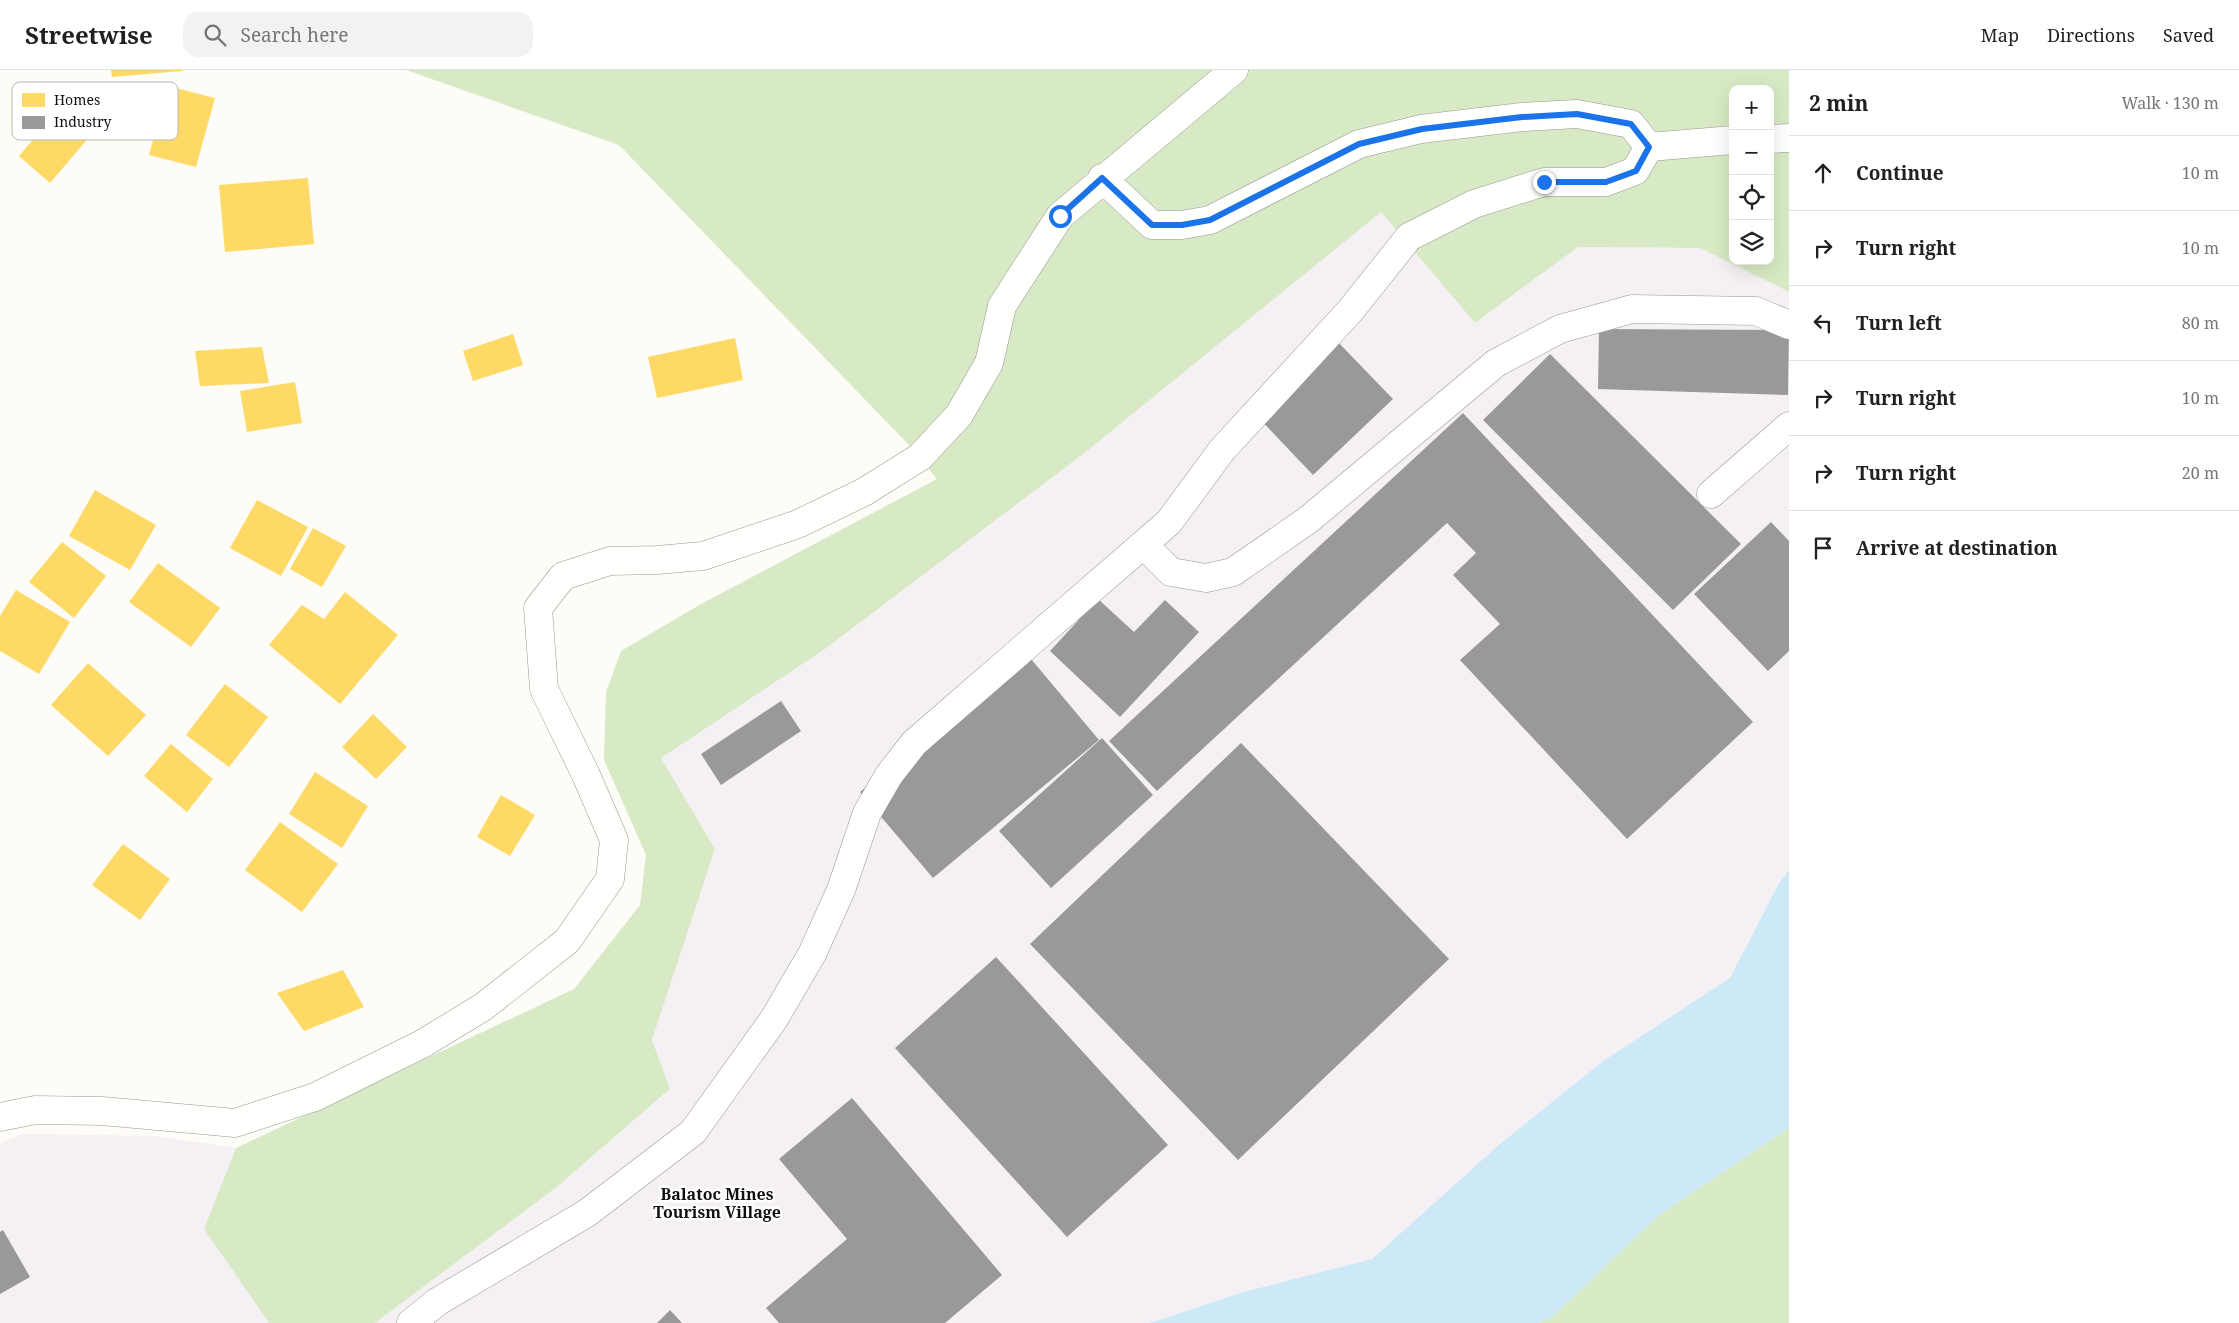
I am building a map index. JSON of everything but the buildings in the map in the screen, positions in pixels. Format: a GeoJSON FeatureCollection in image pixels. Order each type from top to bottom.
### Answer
{"type":"FeatureCollection","features":[{"type":"Feature","properties":{"kind":"street"},"geometry":{"type":"LineString","coordinates":[[0,1117],[35,1110],[102,1111],[235,1123],[315,1097],[422,1044],[483,1007],[566,941],[610,879],[614,840],[586,775],[544,689],[538,608],[563,576],[610,561],[658,560],[703,556],[798,524],[864,492],[920,457],[959,415],[989,363],[1002,306],[1060,216],[1102,178],[1234,70]]}},
{"type":"Feature","properties":{"kind":"street"},"geometry":{"type":"LineString","coordinates":[[1102,178],[1152,225],[1182,225],[1210,220],[1359,144],[1422,129],[1522,117],[1577,114],[1631,124],[1649,147]]}},
{"type":"Feature","properties":{"kind":"street"},"geometry":{"type":"LineString","coordinates":[[1774,138],[1789,138]]}},
{"type":"Feature","properties":{"kind":"street"},"geometry":{"type":"LineString","coordinates":[[1649,147],[1729,140]]}},
{"type":"Feature","properties":{"kind":"street"},"geometry":{"type":"LineString","coordinates":[[411,1323],[437,1302],[587,1213],[693,1132],[774,1019],[812,954],[841,890],[867,813],[890,775],[914,742],[1169,522],[1222,450],[1350,311],[1409,237],[1474,204],[1544,182],[1606,182],[1636,171],[1649,147]]}},
{"type":"Feature","properties":{"kind":"street"},"geometry":{"type":"LineString","coordinates":[[1144,545],[1171,572],[1206,578],[1233,572],[1308,520],[1496,363],[1560,329],[1632,309],[1756,311],[1789,325]]}},
{"type":"Feature","properties":{"kind":"street"},"geometry":{"type":"LineString","coordinates":[[1711,494],[1789,426]]}},
{"type":"Feature","properties":{"kind":"shaded area"},"geometry":{"type":"Polygon","coordinates":[[[1381,211],[1475,323],[1578,247],[1700,248],[1729,262],[1729,265],[1734,265],[1789,292],[1789,870],[1778,885],[1730,978],[1603,1061],[1501,1143],[1372,1259],[1240,1293],[1150,1323],[375,1323],[558,1186],[670,1090],[652,1040],[715,849],[660,758],[825,649],[1087,451],[1381,211]]]}},
{"type":"Feature","properties":{"kind":"shaded area"},"geometry":{"type":"Polygon","coordinates":[[[23,1134],[154,1136],[236,1148],[204,1229],[269,1323],[0,1323],[0,1144],[23,1134]]]}},
{"type":"Feature","properties":{"kind":"green space"},"geometry":{"type":"Polygon","coordinates":[[[406,70],[1789,70],[1789,292],[1734,265],[1774,265],[1774,85],[1729,85],[1729,262],[1700,248],[1578,247],[1475,323],[1381,212],[1087,451],[825,649],[661,758],[715,849],[652,1040],[670,1089],[558,1186],[375,1323],[269,1323],[204,1229],[236,1148],[574,989],[640,905],[646,855],[604,760],[606,692],[621,651],[701,604],[937,479],[907,443],[619,145],[406,70]]]}},
{"type":"Feature","properties":{"kind":"green space"},"geometry":{"type":"Polygon","coordinates":[[[1789,1128],[1789,1323],[1539,1323],[1552,1317],[1659,1215],[1789,1128]]]}},
{"type":"Feature","properties":{"kind":"water"},"geometry":{"type":"Polygon","coordinates":[[[1789,870],[1789,1128],[1659,1215],[1552,1317],[1539,1323],[1150,1323],[1240,1293],[1372,1259],[1501,1143],[1603,1061],[1730,978],[1778,885],[1789,870]]]}},
{"type":"Feature","properties":{"kind":"district","name":"Balatoc Mines Tourism Village"},"geometry":{"type":"Point","coordinates":[717,1203]}},
{"type":"Feature","properties":{"kind":"route"},"geometry":{"type":"LineString","coordinates":[[1060,216],[1102,178],[1152,225],[1182,225],[1210,220],[1275,185],[1359,144],[1422,129],[1522,117],[1577,114],[1631,124],[1649,147],[1636,171],[1606,182],[1544,182]]}}]}
